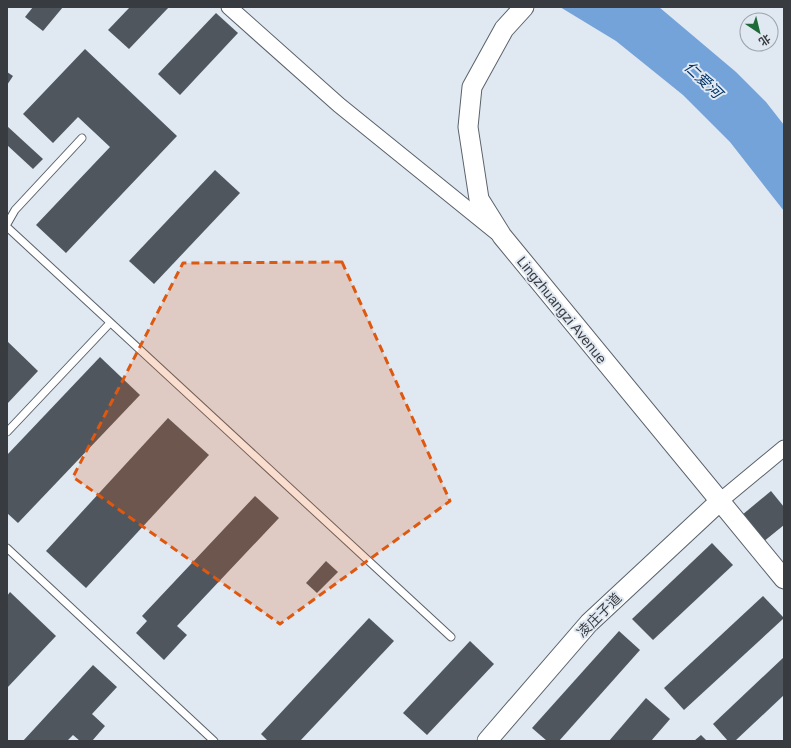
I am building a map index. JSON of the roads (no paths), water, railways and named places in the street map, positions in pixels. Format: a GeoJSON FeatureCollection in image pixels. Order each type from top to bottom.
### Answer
{"type":"FeatureCollection","features":[{"type":"Feature","properties":{"kind":"street"},"geometry":{"type":"LineString","coordinates":[[229,7],[339,104],[502,236]]}},
{"type":"Feature","properties":{"kind":"street","name":"Lingzhuangzi Avenue"},"geometry":{"type":"LineString","coordinates":[[524,7],[504,29],[472,87],[468,127],[479,199],[502,236],[784,579]]}},
{"type":"Feature","properties":{"kind":"street"},"geometry":{"type":"LineString","coordinates":[[720,501],[784,448]]}},
{"type":"Feature","properties":{"kind":"street","name":"凌庄子道"},"geometry":{"type":"LineString","coordinates":[[486,740],[589,623],[720,501]]}},
{"type":"Feature","properties":{"kind":"lane"},"geometry":{"type":"LineString","coordinates":[[7,224],[16,210],[82,138]]}},
{"type":"Feature","properties":{"kind":"lane"},"geometry":{"type":"LineString","coordinates":[[7,227],[451,637]]}},
{"type":"Feature","properties":{"kind":"lane"},"geometry":{"type":"LineString","coordinates":[[7,432],[110,323]]}},
{"type":"Feature","properties":{"kind":"lane"},"geometry":{"type":"LineString","coordinates":[[7,548],[214,741]]}},
{"type":"Feature","properties":{"kind":"water","name":"仁爱河"},"geometry":{"type":"Polygon","coordinates":[[[560,7],[659,7],[736,72],[766,102],[784,125],[784,211],[730,142],[683,95],[616,41],[560,7]]]}}]}
